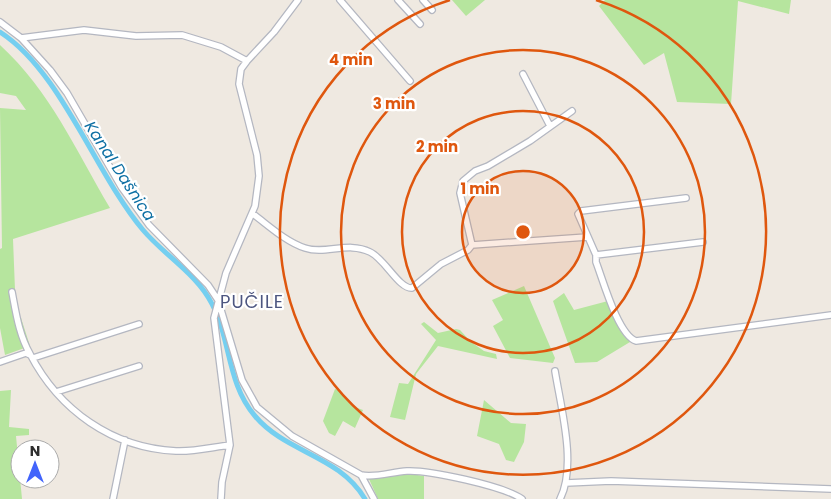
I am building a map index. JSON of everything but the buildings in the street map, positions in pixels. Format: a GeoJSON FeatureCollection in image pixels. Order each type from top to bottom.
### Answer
{"type":"FeatureCollection","features":[{"type":"Feature","properties":{"kind":"street"},"geometry":{"type":"LineString","coordinates":[[221,499],[222,482],[230,445],[214,318],[226,273],[252,214],[257,197],[259,166],[239,84],[242,69],[247,61],[274,32],[298,0]]}},
{"type":"Feature","properties":{"kind":"street"},"geometry":{"type":"LineString","coordinates":[[340,0],[410,81]]}},
{"type":"Feature","properties":{"kind":"street"},"geometry":{"type":"LineString","coordinates":[[398,0],[420,24]]}},
{"type":"Feature","properties":{"kind":"street"},"geometry":{"type":"LineString","coordinates":[[423,0],[432,10]]}},
{"type":"Feature","properties":{"kind":"street"},"geometry":{"type":"LineString","coordinates":[[0,22],[21,38],[50,70],[67,93],[122,188],[149,226],[208,285],[218,302],[242,380],[256,407],[292,436],[361,475],[407,471],[427,473],[502,490],[522,499]]}},
{"type":"Feature","properties":{"kind":"street"},"geometry":{"type":"LineString","coordinates":[[21,38],[84,30],[136,36],[182,35],[221,47],[247,61]]}},
{"type":"Feature","properties":{"kind":"street"},"geometry":{"type":"LineString","coordinates":[[523,74],[550,126]]}},
{"type":"Feature","properties":{"kind":"street"},"geometry":{"type":"LineString","coordinates":[[472,246],[460,193],[463,181],[475,170],[511,153],[572,111]]}},
{"type":"Feature","properties":{"kind":"street"},"geometry":{"type":"LineString","coordinates":[[686,198],[578,212],[596,255],[596,262],[618,319],[626,335],[636,341],[831,314]]}},
{"type":"Feature","properties":{"kind":"street"},"geometry":{"type":"LineString","coordinates":[[252,214],[305,248],[350,247],[371,252],[381,258],[400,283],[408,288],[420,283],[441,264],[472,246],[587,237]]}},
{"type":"Feature","properties":{"kind":"street"},"geometry":{"type":"LineString","coordinates":[[596,255],[704,242]]}},
{"type":"Feature","properties":{"kind":"street"},"geometry":{"type":"LineString","coordinates":[[12,292],[17,321],[31,357],[56,392],[86,421],[98,429],[125,440],[177,451],[230,445]]}},
{"type":"Feature","properties":{"kind":"street"},"geometry":{"type":"LineString","coordinates":[[31,357],[139,324]]}},
{"type":"Feature","properties":{"kind":"street"},"geometry":{"type":"LineString","coordinates":[[0,362],[26,353],[31,357]]}},
{"type":"Feature","properties":{"kind":"street"},"geometry":{"type":"LineString","coordinates":[[56,392],[139,366]]}},
{"type":"Feature","properties":{"kind":"street"},"geometry":{"type":"LineString","coordinates":[[556,371],[566,443],[566,483],[560,499]]}},
{"type":"Feature","properties":{"kind":"street"},"geometry":{"type":"LineString","coordinates":[[113,499],[125,440]]}},
{"type":"Feature","properties":{"kind":"street"},"geometry":{"type":"LineString","coordinates":[[361,475],[374,499]]}},
{"type":"Feature","properties":{"kind":"street"},"geometry":{"type":"LineString","coordinates":[[566,483],[611,481],[831,489]]}},
{"type":"Feature","properties":{"kind":"green space"},"geometry":{"type":"Polygon","coordinates":[[[452,0],[485,0],[466,16],[452,0]]]}},
{"type":"Feature","properties":{"kind":"green space"},"geometry":{"type":"Polygon","coordinates":[[[605,0],[791,0],[789,14],[738,1],[731,104],[677,102],[664,53],[644,65],[599,6],[605,0]]]}},
{"type":"Feature","properties":{"kind":"green space"},"geometry":{"type":"Polygon","coordinates":[[[0,45],[34,82],[48,102],[110,208],[13,239],[15,290],[10,291],[14,319],[21,318],[30,346],[5,355],[0,328],[0,249],[2,248],[0,108],[26,110],[16,96],[0,93],[0,45]]]}},
{"type":"Feature","properties":{"kind":"green space"},"geometry":{"type":"Polygon","coordinates":[[[524,286],[555,358],[553,363],[510,358],[493,326],[503,320],[492,300],[524,286]]]}},
{"type":"Feature","properties":{"kind":"green space"},"geometry":{"type":"Polygon","coordinates":[[[564,293],[574,310],[608,301],[630,342],[597,362],[575,363],[553,301],[564,293]]]}},
{"type":"Feature","properties":{"kind":"green space"},"geometry":{"type":"Polygon","coordinates":[[[424,322],[438,333],[456,329],[460,330],[471,342],[484,351],[496,354],[497,359],[438,346],[416,374],[405,420],[390,417],[399,383],[408,384],[436,340],[421,324],[424,322]]]}},
{"type":"Feature","properties":{"kind":"green space"},"geometry":{"type":"Polygon","coordinates":[[[335,389],[339,390],[352,406],[363,410],[355,428],[343,421],[335,436],[329,433],[323,421],[335,389]]]}},
{"type":"Feature","properties":{"kind":"green space"},"geometry":{"type":"Polygon","coordinates":[[[11,390],[9,427],[29,429],[29,435],[16,436],[16,439],[10,439],[10,489],[21,489],[22,499],[0,499],[0,391],[11,390]]]}},
{"type":"Feature","properties":{"kind":"green space"},"geometry":{"type":"Polygon","coordinates":[[[484,400],[511,423],[526,424],[524,442],[514,462],[506,460],[499,444],[477,436],[484,400]]]}},
{"type":"Feature","properties":{"kind":"green space"},"geometry":{"type":"Polygon","coordinates":[[[411,474],[424,476],[424,499],[378,499],[369,479],[411,474]]]}},
{"type":"Feature","properties":{"kind":"waterway","name":"Kanal Dašnica"},"geometry":{"type":"LineString","coordinates":[[0,32],[22,49],[41,71],[76,124],[126,207],[143,230],[206,293],[223,332],[239,390],[255,416],[282,438],[341,473],[354,484],[365,499]]}},
{"type":"Feature","properties":{"kind":"district","name":"PUČILE"},"geometry":{"type":"Point","coordinates":[252,301]}}]}
